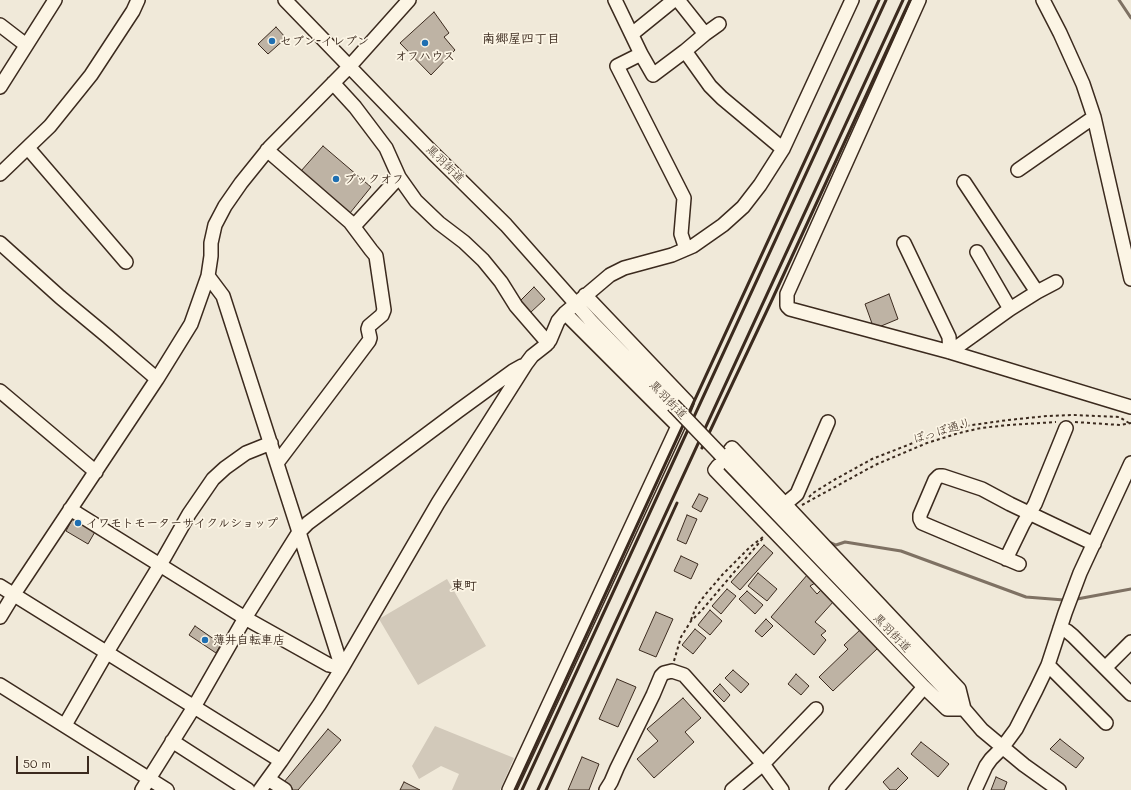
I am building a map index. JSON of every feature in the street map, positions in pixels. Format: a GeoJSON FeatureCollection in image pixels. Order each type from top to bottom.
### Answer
{"type":"FeatureCollection","features":[{"type":"Feature","properties":{"kind":"street"},"geometry":{"type":"LineString","coordinates":[[0,87],[55,0]]}},
{"type":"Feature","properties":{"kind":"street"},"geometry":{"type":"LineString","coordinates":[[0,174],[50,126],[92,75],[138,0]]}},
{"type":"Feature","properties":{"kind":"street","name":"黒羽街道"},"geometry":{"type":"LineString","coordinates":[[284,0],[506,225],[575,303],[964,709],[982,730],[1002,748],[1059,790]]}},
{"type":"Feature","properties":{"kind":"street"},"geometry":{"type":"LineString","coordinates":[[0,617],[157,379],[191,324],[208,276],[211,243],[215,225],[225,206],[241,182],[267,150],[349,67],[409,0]]}},
{"type":"Feature","properties":{"kind":"street"},"geometry":{"type":"LineString","coordinates":[[615,0],[641,54],[653,75],[719,24]]}},
{"type":"Feature","properties":{"kind":"street"},"geometry":{"type":"LineString","coordinates":[[632,34],[674,0]]}},
{"type":"Feature","properties":{"kind":"street"},"geometry":{"type":"LineString","coordinates":[[678,0],[705,34]]}},
{"type":"Feature","properties":{"kind":"street"},"geometry":{"type":"LineString","coordinates":[[260,790],[281,761],[342,668],[438,503],[526,364],[532,356],[548,343],[558,321],[575,303],[610,275],[624,268],[672,255],[693,246],[723,225],[743,208],[783,149],[852,0]]}},
{"type":"Feature","properties":{"kind":"street"},"geometry":{"type":"LineString","coordinates":[[919,0],[787,294],[787,306],[790,309],[950,352],[1131,408]]}},
{"type":"Feature","properties":{"kind":"street"},"geometry":{"type":"LineString","coordinates":[[1043,0],[1083,84],[1094,117],[1131,279]]}},
{"type":"Feature","properties":{"kind":"street"},"geometry":{"type":"LineString","coordinates":[[0,25],[26,45]]}},
{"type":"Feature","properties":{"kind":"street"},"geometry":{"type":"LineString","coordinates":[[685,50],[710,86],[722,98],[783,149]]}},
{"type":"Feature","properties":{"kind":"street"},"geometry":{"type":"LineString","coordinates":[[641,54],[618,66],[684,198],[681,234],[686,249]]}},
{"type":"Feature","properties":{"kind":"street"},"geometry":{"type":"LineString","coordinates":[[333,83],[355,107],[386,148],[399,177],[416,201],[439,223],[464,242],[483,260],[516,306],[548,343]]}},
{"type":"Feature","properties":{"kind":"street"},"geometry":{"type":"LineString","coordinates":[[1018,170],[1094,117]]}},
{"type":"Feature","properties":{"kind":"street"},"geometry":{"type":"LineString","coordinates":[[28,148],[126,262]]}},
{"type":"Feature","properties":{"kind":"street"},"geometry":{"type":"LineString","coordinates":[[267,150],[350,222],[376,256],[384,310],[382,315],[369,326],[369,342],[277,463]]}},
{"type":"Feature","properties":{"kind":"street"},"geometry":{"type":"LineString","coordinates":[[354,226],[399,177]]}},
{"type":"Feature","properties":{"kind":"street"},"geometry":{"type":"LineString","coordinates":[[964,182],[1037,292]]}},
{"type":"Feature","properties":{"kind":"street"},"geometry":{"type":"LineString","coordinates":[[0,243],[60,297],[157,379]]}},
{"type":"Feature","properties":{"kind":"street"},"geometry":{"type":"LineString","coordinates":[[904,243],[949,337],[950,352]]}},
{"type":"Feature","properties":{"kind":"street"},"geometry":{"type":"LineString","coordinates":[[977,252],[1010,309]]}},
{"type":"Feature","properties":{"kind":"street"},"geometry":{"type":"LineString","coordinates":[[208,276],[223,296],[342,668]]}},
{"type":"Feature","properties":{"kind":"street"},"geometry":{"type":"LineString","coordinates":[[950,352],[1010,309],[1056,282]]}},
{"type":"Feature","properties":{"kind":"street"},"geometry":{"type":"LineString","coordinates":[[509,790],[688,402],[586,295]]}},
{"type":"Feature","properties":{"kind":"street"},"geometry":{"type":"LineString","coordinates":[[565,313],[678,426]]}},
{"type":"Feature","properties":{"kind":"street"},"geometry":{"type":"LineString","coordinates":[[142,790],[194,706],[245,618],[299,532],[308,523],[458,411],[513,371],[526,364]]}},
{"type":"Feature","properties":{"kind":"street"},"geometry":{"type":"LineString","coordinates":[[0,391],[96,472]]}},
{"type":"Feature","properties":{"kind":"street"},"geometry":{"type":"LineString","coordinates":[[790,506],[797,494],[828,422]]}},
{"type":"Feature","properties":{"kind":"street"},"geometry":{"type":"LineString","coordinates":[[1006,559],[1035,504],[1066,424]]}},
{"type":"Feature","properties":{"kind":"street"},"geometry":{"type":"LineString","coordinates":[[64,725],[160,565],[188,514],[213,479],[225,468],[246,454],[271,444]]}},
{"type":"Feature","properties":{"kind":"street"},"geometry":{"type":"LineString","coordinates":[[732,448],[790,506],[959,689],[964,709],[947,709],[924,687],[715,470],[722,458],[732,448]]}},
{"type":"Feature","properties":{"kind":"street"},"geometry":{"type":"LineString","coordinates":[[975,790],[986,766],[1016,729],[1048,665],[1080,573],[1131,464]]}},
{"type":"Feature","properties":{"kind":"street"},"geometry":{"type":"LineString","coordinates":[[1019,564],[922,523],[920,515],[935,480],[939,476],[982,489],[1094,544]]}},
{"type":"Feature","properties":{"kind":"street"},"geometry":{"type":"LineString","coordinates":[[70,509],[245,618],[329,665],[342,668]]}},
{"type":"Feature","properties":{"kind":"street"},"geometry":{"type":"LineString","coordinates":[[0,586],[281,761]]}},
{"type":"Feature","properties":{"kind":"street"},"geometry":{"type":"LineString","coordinates":[[1060,628],[1073,636],[1131,694]]}},
{"type":"Feature","properties":{"kind":"street"},"geometry":{"type":"LineString","coordinates":[[1105,668],[1131,642]]}},
{"type":"Feature","properties":{"kind":"street"},"geometry":{"type":"LineString","coordinates":[[1048,665],[1106,723]]}},
{"type":"Feature","properties":{"kind":"street"},"geometry":{"type":"LineString","coordinates":[[606,790],[612,782],[617,768],[661,676],[664,673],[672,671],[684,675],[763,764],[782,790]]}},
{"type":"Feature","properties":{"kind":"street"},"geometry":{"type":"LineString","coordinates":[[0,685],[168,790]]}},
{"type":"Feature","properties":{"kind":"street"},"geometry":{"type":"LineString","coordinates":[[836,790],[924,687]]}},
{"type":"Feature","properties":{"kind":"street"},"geometry":{"type":"LineString","coordinates":[[732,790],[763,764],[816,709]]}},
{"type":"Feature","properties":{"kind":"street"},"geometry":{"type":"LineString","coordinates":[[172,741],[248,790]]}},
{"type":"Feature","properties":{"kind":"street"},"geometry":{"type":"LineString","coordinates":[[268,779],[284,790]]}},
{"type":"Feature","properties":{"kind":"path"},"geometry":{"type":"LineString","coordinates":[[790,506],[872,459],[931,436],[965,426],[1008,420],[1066,415],[1120,418],[1130,423]]}},
{"type":"Feature","properties":{"kind":"path","name":"ぽっぽ通り"},"geometry":{"type":"LineString","coordinates":[[801,506],[896,455],[959,433],[981,428],[1009,425],[1120,425],[1130,423]]}},
{"type":"Feature","properties":{"kind":"path"},"geometry":{"type":"LineString","coordinates":[[673,664],[681,637],[696,608],[705,595],[723,574],[750,547],[768,533],[702,610],[690,621]]}},
{"type":"Feature","properties":{"kind":"shaded area"},"geometry":{"type":"Polygon","coordinates":[[[447,579],[486,646],[418,685],[379,619],[447,579]]]}},
{"type":"Feature","properties":{"kind":"shaded area"},"geometry":{"type":"Polygon","coordinates":[[[435,726],[514,758],[500,790],[452,790],[459,774],[441,766],[419,779],[412,766],[435,726]]]}},
{"type":"Feature","properties":{"kind":"building"},"geometry":{"type":"Polygon","coordinates":[[[434,12],[449,33],[444,37],[455,50],[431,75],[400,43],[434,12]]]}},
{"type":"Feature","properties":{"kind":"building","name":"セブン-イレブン"},"geometry":{"type":"Polygon","coordinates":[[[276,27],[286,38],[268,54],[258,44],[276,27]]]}},
{"type":"Feature","properties":{"kind":"building","name":"ブックオフ"},"geometry":{"type":"Polygon","coordinates":[[[323,146],[371,187],[350,213],[301,171],[323,146]]]}},
{"type":"Feature","properties":{"kind":"building"},"geometry":{"type":"Polygon","coordinates":[[[534,287],[545,299],[531,312],[520,301],[534,287]]]}},
{"type":"Feature","properties":{"kind":"building"},"geometry":{"type":"Polygon","coordinates":[[[889,294],[898,319],[874,329],[865,304],[889,294]]]}},
{"type":"Feature","properties":{"kind":"building"},"geometry":{"type":"Polygon","coordinates":[[[699,494],[708,498],[701,512],[692,507],[699,494]]]}},
{"type":"Feature","properties":{"kind":"building"},"geometry":{"type":"Polygon","coordinates":[[[687,515],[697,519],[686,544],[677,540],[687,515]]]}},
{"type":"Feature","properties":{"kind":"building","name":"イワモトモーターサイクルショップ"},"geometry":{"type":"Polygon","coordinates":[[[74,516],[96,530],[88,544],[66,531],[74,516]]]}},
{"type":"Feature","properties":{"kind":"building"},"geometry":{"type":"Polygon","coordinates":[[[764,545],[773,553],[740,590],[731,582],[764,545]]]}},
{"type":"Feature","properties":{"kind":"building"},"geometry":{"type":"Polygon","coordinates":[[[681,556],[698,564],[691,579],[674,571],[681,556]]]}},
{"type":"Feature","properties":{"kind":"building"},"geometry":{"type":"Polygon","coordinates":[[[758,573],[777,589],[767,601],[748,586],[758,573]]]}},
{"type":"Feature","properties":{"kind":"building"},"geometry":{"type":"Polygon","coordinates":[[[808,574],[815,583],[810,586],[817,594],[821,590],[834,601],[815,622],[826,631],[821,635],[826,640],[814,655],[771,617],[808,574]]]}},
{"type":"Feature","properties":{"kind":"building"},"geometry":{"type":"Polygon","coordinates":[[[727,589],[736,596],[721,614],[712,606],[727,589]]]}},
{"type":"Feature","properties":{"kind":"building"},"geometry":{"type":"Polygon","coordinates":[[[747,591],[763,605],[755,614],[739,599],[747,591]]]}},
{"type":"Feature","properties":{"kind":"building"},"geometry":{"type":"Polygon","coordinates":[[[710,610],[722,621],[710,635],[698,625],[710,610]]]}},
{"type":"Feature","properties":{"kind":"building"},"geometry":{"type":"Polygon","coordinates":[[[656,612],[673,619],[656,657],[639,650],[656,612]]]}},
{"type":"Feature","properties":{"kind":"building"},"geometry":{"type":"Polygon","coordinates":[[[766,619],[773,626],[762,637],[755,631],[766,619]]]}},
{"type":"Feature","properties":{"kind":"building","name":"薄井自転車店"},"geometry":{"type":"Polygon","coordinates":[[[195,626],[221,644],[216,653],[189,635],[195,626]]]}},
{"type":"Feature","properties":{"kind":"building"},"geometry":{"type":"Polygon","coordinates":[[[695,629],[706,638],[693,654],[682,645],[695,629]]]}},
{"type":"Feature","properties":{"kind":"building"},"geometry":{"type":"Polygon","coordinates":[[[860,630],[878,648],[833,691],[819,677],[848,649],[844,645],[860,630]]]}},
{"type":"Feature","properties":{"kind":"building"},"geometry":{"type":"Polygon","coordinates":[[[733,670],[749,684],[741,693],[725,678],[733,670]]]}},
{"type":"Feature","properties":{"kind":"building"},"geometry":{"type":"Polygon","coordinates":[[[796,674],[809,686],[801,695],[788,684],[796,674]]]}},
{"type":"Feature","properties":{"kind":"building"},"geometry":{"type":"Polygon","coordinates":[[[617,679],[636,687],[618,727],[599,719],[617,679]]]}},
{"type":"Feature","properties":{"kind":"building"},"geometry":{"type":"Polygon","coordinates":[[[720,684],[730,695],[724,702],[713,691],[720,684]]]}},
{"type":"Feature","properties":{"kind":"building"},"geometry":{"type":"Polygon","coordinates":[[[683,698],[701,718],[685,732],[694,742],[654,778],[637,759],[658,741],[647,729],[683,698]]]}},
{"type":"Feature","properties":{"kind":"building"},"geometry":{"type":"Polygon","coordinates":[[[328,729],[341,740],[298,790],[293,790],[284,782],[328,729]]]}},
{"type":"Feature","properties":{"kind":"building"},"geometry":{"type":"Polygon","coordinates":[[[1060,739],[1084,758],[1076,768],[1050,749],[1060,739]]]}},
{"type":"Feature","properties":{"kind":"building"},"geometry":{"type":"Polygon","coordinates":[[[921,742],[949,764],[938,777],[911,754],[921,742]]]}},
{"type":"Feature","properties":{"kind":"building"},"geometry":{"type":"Polygon","coordinates":[[[582,757],[599,764],[589,790],[568,790],[582,757]]]}},
{"type":"Feature","properties":{"kind":"building"},"geometry":{"type":"Polygon","coordinates":[[[898,768],[908,778],[896,790],[890,790],[883,782],[898,768]]]}},
{"type":"Feature","properties":{"kind":"building"},"geometry":{"type":"Polygon","coordinates":[[[996,777],[1007,782],[1004,790],[991,790],[996,777]]]}},
{"type":"Feature","properties":{"kind":"building"},"geometry":{"type":"Polygon","coordinates":[[[404,782],[420,790],[400,790],[404,782]]]}},
{"type":"Feature","properties":{"kind":"waterway"},"geometry":{"type":"LineString","coordinates":[[1119,0],[1131,18]]}},
{"type":"Feature","properties":{"kind":"waterway"},"geometry":{"type":"LineString","coordinates":[[827,541],[836,545],[845,542],[901,551],[1026,597],[1064,600]]}},
{"type":"Feature","properties":{"kind":"waterway"},"geometry":{"type":"LineString","coordinates":[[1077,599],[1131,589]]}},
{"type":"Feature","properties":{"kind":"railway"},"geometry":{"type":"LineString","coordinates":[[515,790],[879,0]]}},
{"type":"Feature","properties":{"kind":"railway"},"geometry":{"type":"LineString","coordinates":[[522,790],[886,0]]}},
{"type":"Feature","properties":{"kind":"railway"},"geometry":{"type":"LineString","coordinates":[[538,790],[903,0]]}},
{"type":"Feature","properties":{"kind":"railway"},"geometry":{"type":"LineString","coordinates":[[702,448],[910,0]]}},
{"type":"Feature","properties":{"kind":"railway"},"geometry":{"type":"LineString","coordinates":[[546,790],[677,503]]}},
{"type":"Feature","properties":{"kind":"place","name":"セブン-イレブン"},"geometry":{"type":"Point","coordinates":[272,41]}},
{"type":"Feature","properties":{"kind":"place","name":"オフハウス"},"geometry":{"type":"Point","coordinates":[425,43]}},
{"type":"Feature","properties":{"kind":"place","name":"ブックオフ"},"geometry":{"type":"Point","coordinates":[336,179]}},
{"type":"Feature","properties":{"kind":"place","name":"イワモトモーターサイクルショップ"},"geometry":{"type":"Point","coordinates":[78,523]}},
{"type":"Feature","properties":{"kind":"place","name":"薄井自転車店"},"geometry":{"type":"Point","coordinates":[205,640]}},
{"type":"Feature","properties":{"kind":"district","name":"南郷屋四丁目"},"geometry":{"type":"Point","coordinates":[521,39]}},
{"type":"Feature","properties":{"kind":"district","name":"東町"},"geometry":{"type":"Point","coordinates":[464,586]}}]}
